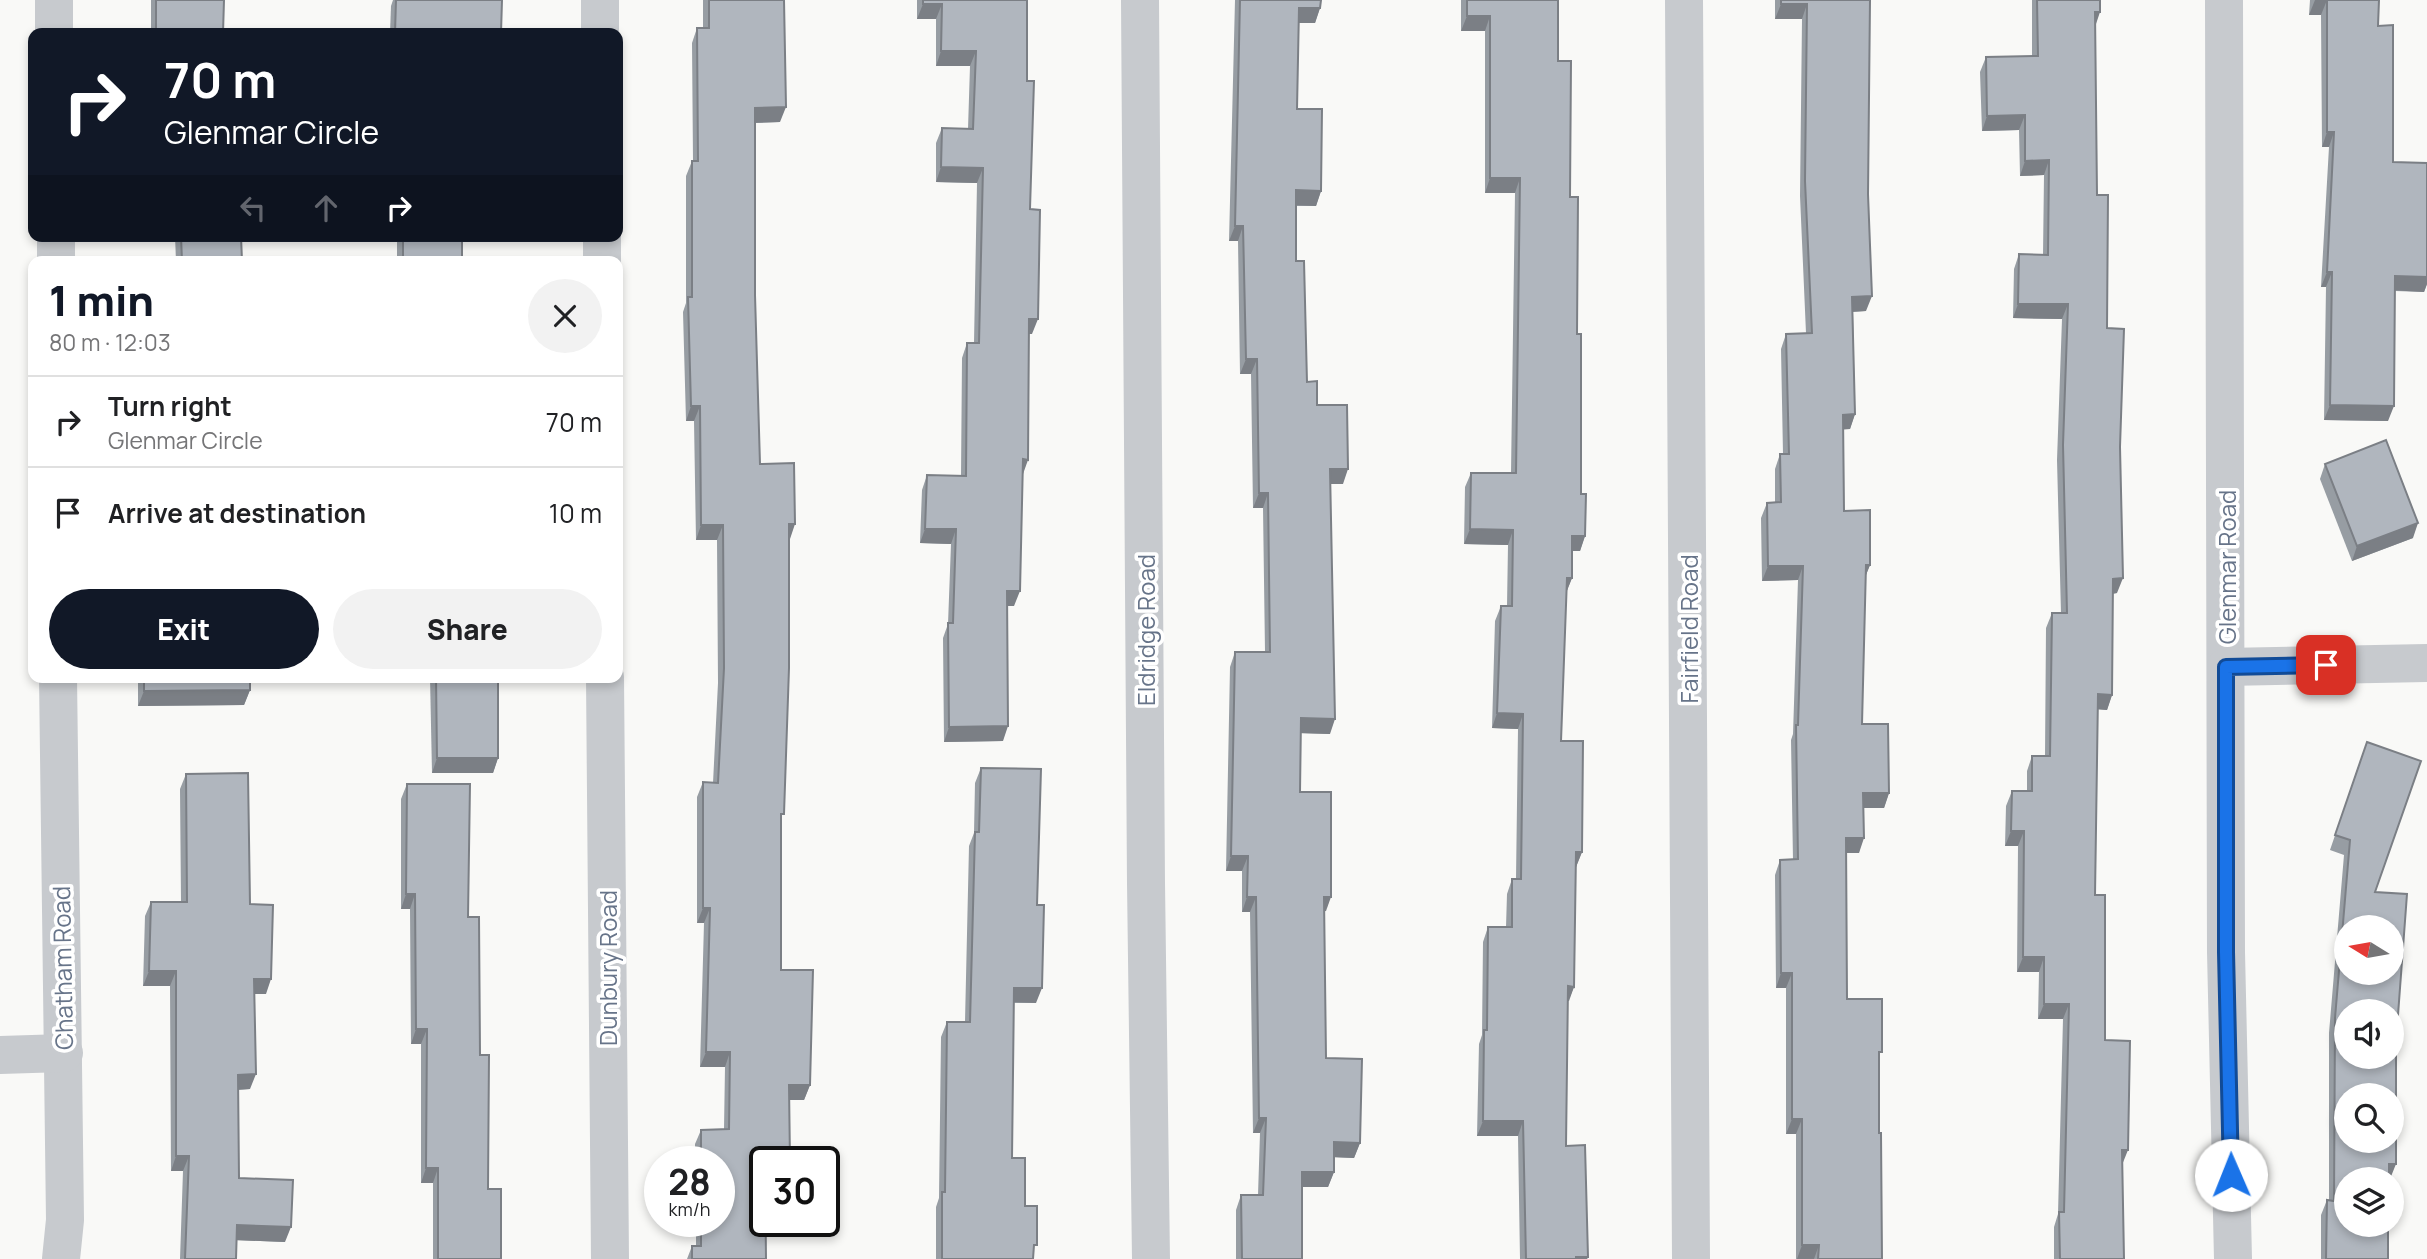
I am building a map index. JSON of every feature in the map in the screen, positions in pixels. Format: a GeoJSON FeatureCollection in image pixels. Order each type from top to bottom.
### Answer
{"type":"FeatureCollection","features":[{"type":"Feature","properties":{"kind":"street"},"geometry":{"type":"LineString","coordinates":[[54,0],[54,28]]}},
{"type":"Feature","properties":{"kind":"street"},"geometry":{"type":"LineString","coordinates":[[600,0],[600,28]]}},
{"type":"Feature","properties":{"kind":"street","name":"Eldridge Road"},"geometry":{"type":"LineString","coordinates":[[1140,0],[1146,869],[1152,1259]]}},
{"type":"Feature","properties":{"kind":"street","name":"Fairfield Road"},"geometry":{"type":"LineString","coordinates":[[1684,0],[1691,1259]]}},
{"type":"Feature","properties":{"kind":"street","name":"Glenmar Road"},"geometry":{"type":"LineString","coordinates":[[2224,0],[2226,952],[2232,1259]]}},
{"type":"Feature","properties":{"kind":"street"},"geometry":{"type":"LineString","coordinates":[[2226,667],[2427,663]]}},
{"type":"Feature","properties":{"kind":"street","name":"Chatham Road"},"geometry":{"type":"LineString","coordinates":[[58,683],[65,1220],[61,1259]]}},
{"type":"Feature","properties":{"kind":"street","name":"Dunbury Road"},"geometry":{"type":"LineString","coordinates":[[605,683],[610,1259]]}},
{"type":"Feature","properties":{"kind":"street"},"geometry":{"type":"LineString","coordinates":[[0,1055],[64,1053]]}},
{"type":"Feature","properties":{"kind":"building"},"geometry":{"type":"Polygon","coordinates":[[[156,0],[224,0],[223,28],[156,28],[156,0]]]}},
{"type":"Feature","properties":{"kind":"building"},"geometry":{"type":"Polygon","coordinates":[[[396,0],[502,0],[501,28],[395,28],[396,0]]]}},
{"type":"Feature","properties":{"kind":"building"},"geometry":{"type":"Polygon","coordinates":[[[709,0],[784,0],[786,107],[755,108],[755,295],[760,464],[794,463],[795,524],[789,524],[789,668],[784,814],[781,814],[781,970],[813,970],[810,1085],[789,1085],[790,1146],[749,1146],[749,1237],[766,1237],[766,1259],[692,1259],[692,1246],[701,1246],[701,1237],[735,1237],[735,1146],[701,1146],[701,1130],[729,1129],[730,1052],[706,1052],[710,908],[703,908],[703,782],[718,783],[724,668],[723,525],[701,525],[700,406],[691,406],[688,297],[692,297],[692,161],[698,161],[697,28],[709,28],[709,0]]]}},
{"type":"Feature","properties":{"kind":"building"},"geometry":{"type":"Polygon","coordinates":[[[923,0],[1027,0],[1027,81],[1034,81],[1030,209],[1040,210],[1038,319],[1029,319],[1028,460],[1023,459],[1020,591],[1007,591],[1008,726],[949,727],[948,623],[953,623],[956,529],[925,529],[927,475],[966,476],[967,343],[979,343],[983,168],[941,167],[942,128],[973,129],[976,51],[941,51],[942,4],[923,4],[923,0]]]}},
{"type":"Feature","properties":{"kind":"building"},"geometry":{"type":"Polygon","coordinates":[[[1240,0],[1321,0],[1320,8],[1299,8],[1297,109],[1322,109],[1321,191],[1296,190],[1296,261],[1304,261],[1307,382],[1317,381],[1317,405],[1347,405],[1348,469],[1330,469],[1335,719],[1301,718],[1300,792],[1331,792],[1331,897],[1324,897],[1326,1058],[1362,1059],[1360,1143],[1334,1142],[1334,1172],[1302,1172],[1302,1259],[1242,1259],[1241,1195],[1263,1195],[1266,1118],[1259,1118],[1256,897],[1247,897],[1248,856],[1231,856],[1235,652],[1270,652],[1268,493],[1259,493],[1257,359],[1246,359],[1243,226],[1235,226],[1240,0]]]}},
{"type":"Feature","properties":{"kind":"building"},"geometry":{"type":"Polygon","coordinates":[[[1467,0],[1558,0],[1558,61],[1571,61],[1570,197],[1578,197],[1577,334],[1581,334],[1581,494],[1586,494],[1585,536],[1572,536],[1572,578],[1567,578],[1561,741],[1583,741],[1582,852],[1576,852],[1574,987],[1568,986],[1566,1146],[1585,1145],[1588,1257],[1576,1259],[1526,1259],[1523,1121],[1483,1121],[1488,927],[1512,927],[1512,879],[1521,879],[1523,714],[1497,713],[1501,606],[1512,606],[1513,530],[1470,529],[1471,473],[1516,473],[1520,178],[1490,178],[1490,16],[1467,16],[1467,0]]]}},
{"type":"Feature","properties":{"kind":"building"},"geometry":{"type":"Polygon","coordinates":[[[1781,0],[1870,0],[1868,194],[1872,296],[1852,297],[1855,414],[1843,415],[1844,511],[1870,510],[1862,724],[1888,724],[1889,793],[1863,793],[1864,838],[1846,838],[1847,999],[1882,999],[1879,1133],[1882,1259],[1818,1259],[1819,1245],[1802,1245],[1802,1119],[1792,1119],[1792,973],[1781,973],[1780,860],[1798,859],[1796,725],[1803,566],[1768,566],[1767,503],[1781,502],[1780,454],[1789,454],[1786,334],[1812,333],[1805,181],[1807,4],[1781,4],[1781,0]]]}},
{"type":"Feature","properties":{"kind":"building"},"geometry":{"type":"Polygon","coordinates":[[[2037,0],[2100,0],[2100,12],[2095,12],[2097,195],[2108,195],[2107,328],[2124,329],[2120,447],[2123,578],[2113,579],[2112,695],[2098,694],[2095,895],[2105,895],[2105,1040],[2130,1041],[2128,1150],[2122,1150],[2124,1259],[2060,1259],[2059,1212],[2064,1212],[2069,1004],[2044,1004],[2044,957],[2023,957],[2024,831],[2011,831],[2012,791],[2032,791],[2032,756],[2050,756],[2052,613],[2067,613],[2063,445],[2068,304],[2018,304],[2019,254],[2048,255],[2049,160],[2025,161],[2025,115],[1987,116],[1986,57],[2038,56],[2037,0]]]}},
{"type":"Feature","properties":{"kind":"building"},"geometry":{"type":"Polygon","coordinates":[[[2327,0],[2379,0],[2378,26],[2393,25],[2393,162],[2427,163],[2427,277],[2395,276],[2394,406],[2330,405],[2332,272],[2327,272],[2334,132],[2327,132],[2327,0]]]}},
{"type":"Feature","properties":{"kind":"building"},"geometry":{"type":"Polygon","coordinates":[[[181,242],[241,242],[242,256],[182,256],[181,242]]]}},
{"type":"Feature","properties":{"kind":"building"},"geometry":{"type":"Polygon","coordinates":[[[403,242],[462,242],[462,256],[403,256],[403,242]]]}},
{"type":"Feature","properties":{"kind":"building"},"geometry":{"type":"Polygon","coordinates":[[[2386,440],[2418,523],[2357,546],[2325,464],[2386,440]]]}},
{"type":"Feature","properties":{"kind":"building"},"geometry":{"type":"Polygon","coordinates":[[[144,683],[250,683],[250,690],[144,691],[144,683]]]}},
{"type":"Feature","properties":{"kind":"building"},"geometry":{"type":"Polygon","coordinates":[[[436,683],[498,683],[498,758],[437,758],[436,683]]]}},
{"type":"Feature","properties":{"kind":"building"},"geometry":{"type":"Polygon","coordinates":[[[2367,742],[2421,761],[2375,892],[2407,894],[2404,934],[2404,915],[2344,915],[2350,840],[2335,835],[2367,742]]]}},
{"type":"Feature","properties":{"kind":"building"},"geometry":{"type":"Polygon","coordinates":[[[981,768],[1041,769],[1037,905],[1044,905],[1042,988],[1014,988],[1012,1158],[1025,1158],[1025,1206],[1037,1206],[1037,1245],[1034,1245],[1033,1259],[942,1259],[947,1022],[970,1022],[975,832],[979,832],[981,768]]]}},
{"type":"Feature","properties":{"kind":"building"},"geometry":{"type":"Polygon","coordinates":[[[248,773],[250,904],[273,905],[271,979],[254,979],[256,1074],[238,1075],[239,1178],[293,1180],[291,1227],[237,1225],[236,1259],[185,1259],[189,1156],[176,1156],[176,971],[149,971],[151,902],[187,902],[186,774],[248,773]]]}},
{"type":"Feature","properties":{"kind":"building"},"geometry":{"type":"Polygon","coordinates":[[[407,784],[470,784],[468,917],[479,917],[480,1055],[489,1055],[488,1189],[501,1189],[501,1259],[438,1259],[438,1168],[426,1168],[427,1029],[416,1029],[415,894],[406,894],[407,784]]]}},
{"type":"Feature","properties":{"kind":"building"},"geometry":{"type":"Polygon","coordinates":[[[2338,985],[2400,985],[2399,999],[2337,999],[2338,985]]]}},
{"type":"Feature","properties":{"kind":"building"},"geometry":{"type":"Polygon","coordinates":[[[2335,1069],[2396,1069],[2396,1083],[2335,1083],[2335,1069]]]}},
{"type":"Feature","properties":{"kind":"building"},"geometry":{"type":"Polygon","coordinates":[[[2334,1153],[2396,1153],[2396,1164],[2389,1164],[2389,1167],[2334,1167],[2334,1153]]]}},
{"type":"Feature","properties":{"kind":"building"},"geometry":{"type":"Polygon","coordinates":[[[2327,1200],[2334,1201],[2334,1237],[2388,1237],[2388,1259],[2326,1259],[2327,1200]]]}},
{"type":"Feature","properties":{"kind":"route"},"geometry":{"type":"LineString","coordinates":[[2231,1175],[2226,952],[2226,667],[2326,665]]}}]}
